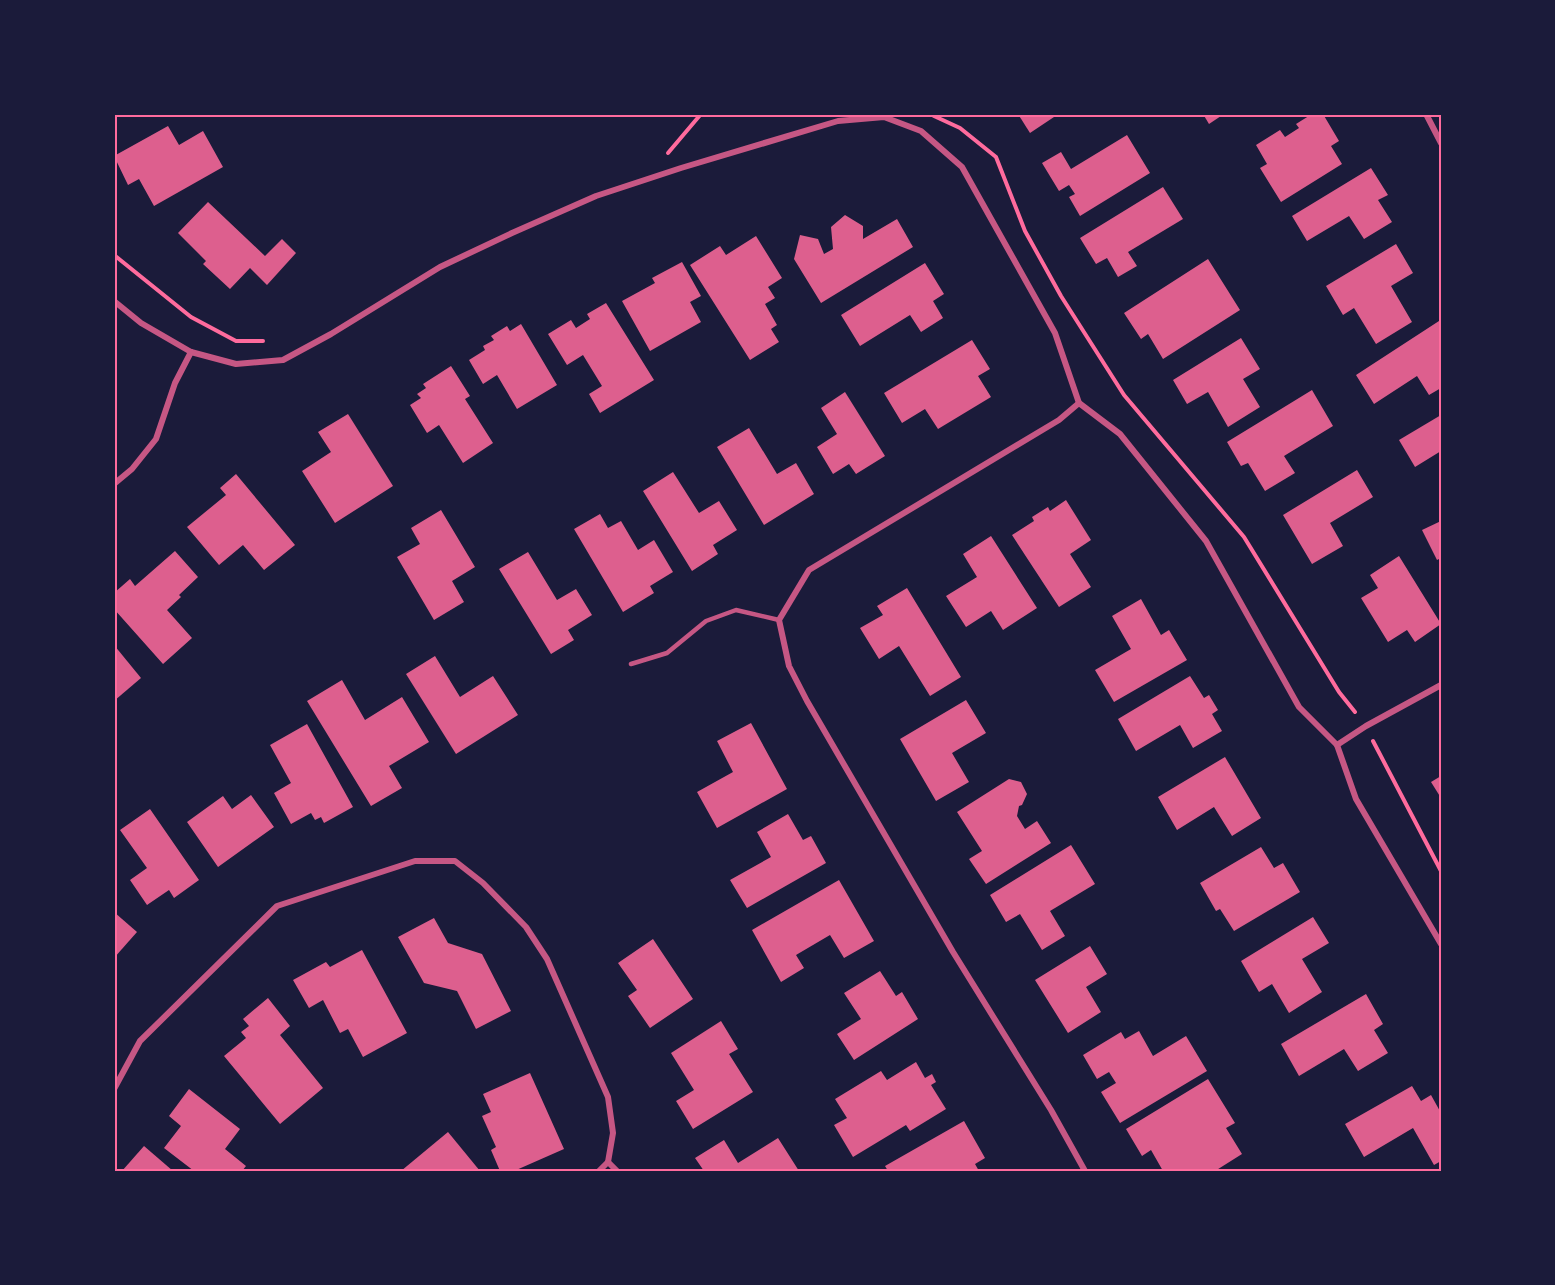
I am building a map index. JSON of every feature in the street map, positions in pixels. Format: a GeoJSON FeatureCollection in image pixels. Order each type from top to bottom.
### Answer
{"type":"FeatureCollection","features":[{"type":"Feature","properties":{"kind":"street"},"geometry":{"type":"LineString","coordinates":[[1426,114],[1441,143]]}},
{"type":"Feature","properties":{"kind":"street"},"geometry":{"type":"LineString","coordinates":[[114,301],[141,323],[191,352],[236,364],[282,360],[331,334],[440,267],[512,232],[596,196],[838,121],[884,117],[921,131],[962,167],[1055,333],[1079,403],[1120,434],[1206,541],[1299,707],[1337,746],[1356,799],[1441,944]]}},
{"type":"Feature","properties":{"kind":"street"},"geometry":{"type":"LineString","coordinates":[[114,484],[132,469],[156,439],[175,383],[191,352]]}},
{"type":"Feature","properties":{"kind":"street"},"geometry":{"type":"LineString","coordinates":[[1079,403],[1059,420],[808,570],[779,620],[789,666],[803,692],[953,952],[1051,1110],[1085,1171]]}},
{"type":"Feature","properties":{"kind":"street"},"geometry":{"type":"LineString","coordinates":[[1337,746],[1366,726],[1441,685]]}},
{"type":"Feature","properties":{"kind":"street"},"geometry":{"type":"LineString","coordinates":[[114,1089],[140,1041],[277,906],[415,861],[455,861],[483,883],[526,927],[547,959],[608,1097],[613,1133],[608,1162],[599,1171]]}},
{"type":"Feature","properties":{"kind":"street"},"geometry":{"type":"LineString","coordinates":[[608,1162],[617,1171]]}},
{"type":"Feature","properties":{"kind":"lane"},"geometry":{"type":"LineString","coordinates":[[631,664],[667,653],[706,621],[736,610],[779,620]]}},
{"type":"Feature","properties":{"kind":"path"},"geometry":{"type":"LineString","coordinates":[[668,153],[701,114]]}},
{"type":"Feature","properties":{"kind":"path"},"geometry":{"type":"LineString","coordinates":[[930,114],[960,128],[996,157],[1025,231],[1061,296],[1124,395],[1244,537],[1339,692],[1366,726],[1391,779],[1441,871]]}},
{"type":"Feature","properties":{"kind":"building"},"geometry":{"type":"Polygon","coordinates":[[[1018,114],[1052,114],[1054,117],[1030,133],[1018,114]]]}},
{"type":"Feature","properties":{"kind":"building"},"geometry":{"type":"Polygon","coordinates":[[[1203,114],[1224,114],[1209,124],[1203,114]]]}},
{"type":"Feature","properties":{"kind":"building"},"geometry":{"type":"Polygon","coordinates":[[[1312,114],[1323,114],[1339,141],[1331,146],[1342,164],[1281,202],[1260,168],[1267,164],[1256,145],[1280,130],[1285,137],[1299,128],[1296,124],[1312,114]]]}},
{"type":"Feature","properties":{"kind":"building"},"geometry":{"type":"Polygon","coordinates":[[[168,126],[179,145],[203,131],[223,167],[154,206],[139,179],[128,185],[114,156],[168,126]]]}},
{"type":"Feature","properties":{"kind":"building"},"geometry":{"type":"Polygon","coordinates":[[[1127,135],[1150,173],[1080,216],[1069,197],[1075,194],[1069,185],[1059,191],[1042,163],[1061,152],[1071,169],[1127,135]]]}},
{"type":"Feature","properties":{"kind":"building"},"geometry":{"type":"Polygon","coordinates":[[[1371,168],[1388,195],[1378,200],[1392,222],[1364,239],[1349,216],[1307,241],[1292,216],[1371,168]]]}},
{"type":"Feature","properties":{"kind":"building"},"geometry":{"type":"Polygon","coordinates":[[[1163,187],[1183,219],[1128,252],[1137,266],[1118,277],[1107,258],[1096,264],[1080,238],[1163,187]]]}},
{"type":"Feature","properties":{"kind":"building"},"geometry":{"type":"Polygon","coordinates":[[[208,202],[265,256],[282,239],[296,253],[267,285],[250,268],[230,289],[203,264],[206,261],[178,233],[208,202]]]}},
{"type":"Feature","properties":{"kind":"building"},"geometry":{"type":"Polygon","coordinates":[[[845,215],[863,226],[863,239],[897,219],[913,247],[821,303],[794,259],[800,235],[818,239],[824,254],[833,249],[831,227],[845,215]]]}},
{"type":"Feature","properties":{"kind":"building"},"geometry":{"type":"Polygon","coordinates":[[[756,236],[782,278],[768,287],[775,298],[765,304],[777,325],[771,329],[779,342],[750,360],[690,265],[720,246],[726,255],[756,236]]]}},
{"type":"Feature","properties":{"kind":"building"},"geometry":{"type":"Polygon","coordinates":[[[1396,244],[1413,273],[1391,286],[1412,322],[1376,344],[1354,308],[1343,315],[1326,286],[1396,244]]]}},
{"type":"Feature","properties":{"kind":"building"},"geometry":{"type":"Polygon","coordinates":[[[1208,259],[1240,310],[1163,359],[1148,334],[1141,339],[1124,313],[1208,259]]]}},
{"type":"Feature","properties":{"kind":"building"},"geometry":{"type":"Polygon","coordinates":[[[682,262],[701,296],[690,302],[701,322],[650,351],[622,301],[655,283],[652,278],[682,262]]]}},
{"type":"Feature","properties":{"kind":"building"},"geometry":{"type":"Polygon","coordinates":[[[925,263],[944,294],[933,301],[943,318],[921,332],[910,315],[860,346],[841,315],[925,263]]]}},
{"type":"Feature","properties":{"kind":"building"},"geometry":{"type":"Polygon","coordinates":[[[606,303],[654,380],[600,413],[589,394],[602,386],[583,355],[567,365],[548,334],[571,320],[576,328],[590,319],[587,314],[606,303]]]}},
{"type":"Feature","properties":{"kind":"building"},"geometry":{"type":"Polygon","coordinates":[[[1439,321],[1441,324],[1441,388],[1429,395],[1417,376],[1374,404],[1356,375],[1439,321]]]}},
{"type":"Feature","properties":{"kind":"building"},"geometry":{"type":"Polygon","coordinates":[[[521,324],[557,385],[517,409],[497,375],[483,384],[469,360],[485,350],[483,346],[494,340],[491,336],[507,326],[510,331],[521,324]]]}},
{"type":"Feature","properties":{"kind":"building"},"geometry":{"type":"Polygon","coordinates":[[[1241,338],[1260,369],[1243,379],[1260,407],[1228,427],[1208,392],[1187,404],[1173,380],[1241,338]]]}},
{"type":"Feature","properties":{"kind":"building"},"geometry":{"type":"Polygon","coordinates":[[[972,340],[990,369],[978,376],[991,397],[938,429],[925,409],[902,423],[884,393],[972,340]]]}},
{"type":"Feature","properties":{"kind":"building"},"geometry":{"type":"Polygon","coordinates":[[[451,366],[470,396],[465,399],[493,443],[463,463],[439,425],[427,433],[410,405],[421,398],[417,394],[426,388],[423,384],[451,366]]]}},
{"type":"Feature","properties":{"kind":"building"},"geometry":{"type":"Polygon","coordinates":[[[1312,390],[1333,426],[1284,456],[1295,473],[1265,491],[1248,463],[1241,466],[1227,442],[1312,390]]]}},
{"type":"Feature","properties":{"kind":"building"},"geometry":{"type":"Polygon","coordinates":[[[845,392],[885,456],[856,474],[849,464],[833,474],[817,447],[837,434],[821,408],[845,392]]]}},
{"type":"Feature","properties":{"kind":"building"},"geometry":{"type":"Polygon","coordinates":[[[348,414],[393,486],[335,523],[302,471],[331,452],[318,432],[348,414]]]}},
{"type":"Feature","properties":{"kind":"building"},"geometry":{"type":"Polygon","coordinates":[[[1441,415],[1441,451],[1415,467],[1399,440],[1441,415]]]}},
{"type":"Feature","properties":{"kind":"building"},"geometry":{"type":"Polygon","coordinates":[[[749,428],[777,474],[796,463],[814,494],[764,525],[717,447],[749,428]]]}},
{"type":"Feature","properties":{"kind":"building"},"geometry":{"type":"Polygon","coordinates":[[[1357,470],[1373,497],[1330,523],[1343,546],[1312,564],[1283,515],[1357,470]]]}},
{"type":"Feature","properties":{"kind":"building"},"geometry":{"type":"Polygon","coordinates":[[[673,472],[699,513],[719,501],[737,530],[713,545],[718,554],[692,571],[643,491],[673,472]]]}},
{"type":"Feature","properties":{"kind":"building"},"geometry":{"type":"Polygon","coordinates":[[[236,474],[295,545],[264,570],[243,545],[219,565],[187,527],[226,495],[220,488],[236,474]]]}},
{"type":"Feature","properties":{"kind":"building"},"geometry":{"type":"Polygon","coordinates":[[[1066,500],[1091,540],[1070,554],[1091,587],[1059,607],[1012,535],[1034,521],[1032,517],[1048,507],[1050,511],[1066,500]]]}},
{"type":"Feature","properties":{"kind":"building"},"geometry":{"type":"Polygon","coordinates":[[[441,510],[475,567],[452,581],[464,602],[434,620],[397,557],[420,544],[411,528],[441,510]]]}},
{"type":"Feature","properties":{"kind":"building"},"geometry":{"type":"Polygon","coordinates":[[[600,514],[608,528],[621,521],[638,550],[654,540],[673,572],[650,586],[654,593],[623,612],[574,529],[600,514]]]}},
{"type":"Feature","properties":{"kind":"building"},"geometry":{"type":"Polygon","coordinates":[[[1441,521],[1441,558],[1437,560],[1422,530],[1441,521]]]}},
{"type":"Feature","properties":{"kind":"building"},"geometry":{"type":"Polygon","coordinates":[[[991,536],[1037,608],[1003,630],[991,611],[966,627],[946,596],[977,577],[963,554],[991,536]]]}},
{"type":"Feature","properties":{"kind":"building"},"geometry":{"type":"Polygon","coordinates":[[[175,551],[198,577],[167,610],[192,638],[163,664],[114,609],[114,593],[130,579],[135,586],[175,551]]]}},
{"type":"Feature","properties":{"kind":"building"},"geometry":{"type":"Polygon","coordinates":[[[528,552],[557,600],[576,589],[592,615],[568,630],[574,640],[551,654],[499,569],[528,552]]]}},
{"type":"Feature","properties":{"kind":"building"},"geometry":{"type":"Polygon","coordinates":[[[1399,556],[1441,624],[1415,642],[1407,630],[1388,642],[1361,598],[1378,588],[1370,575],[1399,556]]]}},
{"type":"Feature","properties":{"kind":"building"},"geometry":{"type":"Polygon","coordinates":[[[907,588],[961,677],[930,696],[899,646],[879,659],[860,628],[883,615],[877,606],[907,588]]]}},
{"type":"Feature","properties":{"kind":"building"},"geometry":{"type":"Polygon","coordinates":[[[1141,599],[1161,635],[1169,630],[1187,660],[1114,702],[1095,670],[1131,649],[1112,616],[1141,599]]]}},
{"type":"Feature","properties":{"kind":"building"},"geometry":{"type":"Polygon","coordinates":[[[114,645],[141,678],[114,701],[114,645]]]}},
{"type":"Feature","properties":{"kind":"building"},"geometry":{"type":"Polygon","coordinates":[[[435,656],[460,697],[493,676],[518,715],[456,754],[406,674],[435,656]]]}},
{"type":"Feature","properties":{"kind":"building"},"geometry":{"type":"Polygon","coordinates":[[[1190,676],[1204,698],[1209,695],[1218,710],[1212,714],[1222,731],[1193,748],[1180,725],[1136,751],[1118,719],[1190,676]]]}},
{"type":"Feature","properties":{"kind":"building"},"geometry":{"type":"Polygon","coordinates":[[[342,680],[365,720],[402,697],[429,742],[389,766],[402,788],[371,806],[307,701],[342,680]]]}},
{"type":"Feature","properties":{"kind":"building"},"geometry":{"type":"Polygon","coordinates":[[[966,700],[986,733],[952,753],[969,782],[936,801],[900,739],[966,700]]]}},
{"type":"Feature","properties":{"kind":"building"},"geometry":{"type":"Polygon","coordinates":[[[751,723],[787,789],[717,828],[697,792],[733,772],[717,741],[751,723]]]}},
{"type":"Feature","properties":{"kind":"building"},"geometry":{"type":"Polygon","coordinates":[[[307,724],[353,807],[324,823],[321,817],[315,820],[311,813],[291,824],[274,793],[291,783],[270,745],[307,724]]]}},
{"type":"Feature","properties":{"kind":"building"},"geometry":{"type":"Polygon","coordinates":[[[1225,757],[1261,818],[1232,836],[1214,807],[1177,830],[1158,797],[1225,757]]]}},
{"type":"Feature","properties":{"kind":"building"},"geometry":{"type":"Polygon","coordinates":[[[1441,776],[1441,798],[1431,782],[1441,776]]]}},
{"type":"Feature","properties":{"kind":"building"},"geometry":{"type":"Polygon","coordinates":[[[1009,779],[1021,782],[1027,794],[1022,805],[1019,806],[1017,816],[1025,829],[1037,821],[1051,843],[986,884],[969,859],[982,851],[957,812],[1009,779]]]}},
{"type":"Feature","properties":{"kind":"building"},"geometry":{"type":"Polygon","coordinates":[[[251,795],[274,827],[218,867],[187,822],[223,796],[232,809],[251,795]]]}},
{"type":"Feature","properties":{"kind":"building"},"geometry":{"type":"Polygon","coordinates":[[[150,809],[199,880],[174,898],[169,890],[147,905],[130,880],[147,868],[120,830],[150,809]]]}},
{"type":"Feature","properties":{"kind":"building"},"geometry":{"type":"Polygon","coordinates":[[[788,814],[803,840],[811,836],[826,863],[747,908],[730,880],[771,857],[757,832],[788,814]]]}},
{"type":"Feature","properties":{"kind":"building"},"geometry":{"type":"Polygon","coordinates":[[[1071,845],[1095,884],[1050,911],[1065,936],[1042,950],[1020,914],[1006,922],[990,895],[1071,845]]]}},
{"type":"Feature","properties":{"kind":"building"},"geometry":{"type":"Polygon","coordinates":[[[1261,847],[1274,868],[1283,863],[1300,892],[1234,931],[1220,909],[1216,911],[1200,883],[1261,847]]]}},
{"type":"Feature","properties":{"kind":"building"},"geometry":{"type":"Polygon","coordinates":[[[839,880],[874,941],[844,958],[830,935],[796,955],[804,968],[781,982],[752,930],[839,880]]]}},
{"type":"Feature","properties":{"kind":"building"},"geometry":{"type":"Polygon","coordinates":[[[114,912],[137,932],[114,958],[114,912]]]}},
{"type":"Feature","properties":{"kind":"building"},"geometry":{"type":"Polygon","coordinates":[[[1313,917],[1329,943],[1302,959],[1322,992],[1289,1013],[1272,984],[1259,992],[1241,961],[1313,917]]]}},
{"type":"Feature","properties":{"kind":"building"},"geometry":{"type":"Polygon","coordinates":[[[434,918],[448,943],[482,954],[511,1011],[476,1029],[457,991],[424,983],[398,937],[434,918]]]}},
{"type":"Feature","properties":{"kind":"building"},"geometry":{"type":"Polygon","coordinates":[[[653,939],[693,999],[650,1028],[628,996],[637,990],[618,963],[653,939]]]}},
{"type":"Feature","properties":{"kind":"building"},"geometry":{"type":"Polygon","coordinates":[[[1090,946],[1107,974],[1086,987],[1101,1012],[1068,1033],[1035,980],[1090,946]]]}},
{"type":"Feature","properties":{"kind":"building"},"geometry":{"type":"Polygon","coordinates":[[[362,950],[407,1033],[363,1057],[348,1029],[340,1033],[323,1000],[309,1008],[293,980],[326,962],[330,967],[362,950]]]}},
{"type":"Feature","properties":{"kind":"building"},"geometry":{"type":"Polygon","coordinates":[[[880,971],[896,996],[902,992],[918,1019],[854,1060],[837,1034],[861,1019],[844,993],[880,971]]]}},
{"type":"Feature","properties":{"kind":"building"},"geometry":{"type":"Polygon","coordinates":[[[1366,994],[1383,1024],[1374,1030],[1388,1053],[1358,1071],[1344,1049],[1299,1076],[1281,1044],[1366,994]]]}},
{"type":"Feature","properties":{"kind":"building"},"geometry":{"type":"Polygon","coordinates":[[[268,998],[290,1026],[280,1035],[323,1088],[280,1124],[224,1056],[246,1038],[241,1032],[249,1026],[243,1019],[268,998]]]}},
{"type":"Feature","properties":{"kind":"building"},"geometry":{"type":"Polygon","coordinates":[[[721,1021],[738,1049],[729,1054],[753,1092],[693,1129],[676,1101],[694,1090],[671,1053],[721,1021]]]}},
{"type":"Feature","properties":{"kind":"building"},"geometry":{"type":"Polygon","coordinates":[[[1139,1031],[1153,1056],[1186,1036],[1207,1071],[1120,1123],[1101,1092],[1116,1083],[1109,1072],[1097,1079],[1083,1055],[1121,1032],[1125,1039],[1139,1031]]]}},
{"type":"Feature","properties":{"kind":"building"},"geometry":{"type":"Polygon","coordinates":[[[916,1062],[925,1078],[932,1074],[936,1082],[931,1085],[946,1109],[910,1131],[906,1125],[853,1157],[834,1125],[847,1118],[835,1099],[881,1071],[887,1080],[916,1062]]]}},
{"type":"Feature","properties":{"kind":"building"},"geometry":{"type":"Polygon","coordinates":[[[530,1073],[564,1149],[514,1171],[500,1171],[491,1150],[496,1147],[482,1116],[491,1112],[483,1094],[530,1073]]]}},
{"type":"Feature","properties":{"kind":"building"},"geometry":{"type":"Polygon","coordinates":[[[1208,1079],[1235,1123],[1226,1128],[1242,1154],[1215,1171],[1163,1171],[1151,1150],[1142,1156],[1126,1129],[1208,1079]]]}},
{"type":"Feature","properties":{"kind":"building"},"geometry":{"type":"Polygon","coordinates":[[[1412,1086],[1421,1101],[1431,1095],[1441,1113],[1441,1161],[1434,1165],[1413,1128],[1364,1157],[1345,1124],[1412,1086]]]}},
{"type":"Feature","properties":{"kind":"building"},"geometry":{"type":"Polygon","coordinates":[[[189,1089],[240,1129],[225,1149],[246,1166],[242,1171],[194,1171],[164,1148],[181,1126],[169,1116],[189,1089]]]}},
{"type":"Feature","properties":{"kind":"building"},"geometry":{"type":"Polygon","coordinates":[[[964,1121],[985,1158],[975,1164],[979,1171],[888,1171],[885,1166],[964,1121]]]}},
{"type":"Feature","properties":{"kind":"building"},"geometry":{"type":"Polygon","coordinates":[[[448,1132],[480,1171],[401,1171],[448,1132]]]}},
{"type":"Feature","properties":{"kind":"building"},"geometry":{"type":"Polygon","coordinates":[[[778,1138],[799,1171],[704,1171],[695,1158],[724,1140],[738,1163],[778,1138]]]}},
{"type":"Feature","properties":{"kind":"building"},"geometry":{"type":"Polygon","coordinates":[[[144,1146],[173,1171],[122,1171],[144,1146]]]}}]}
